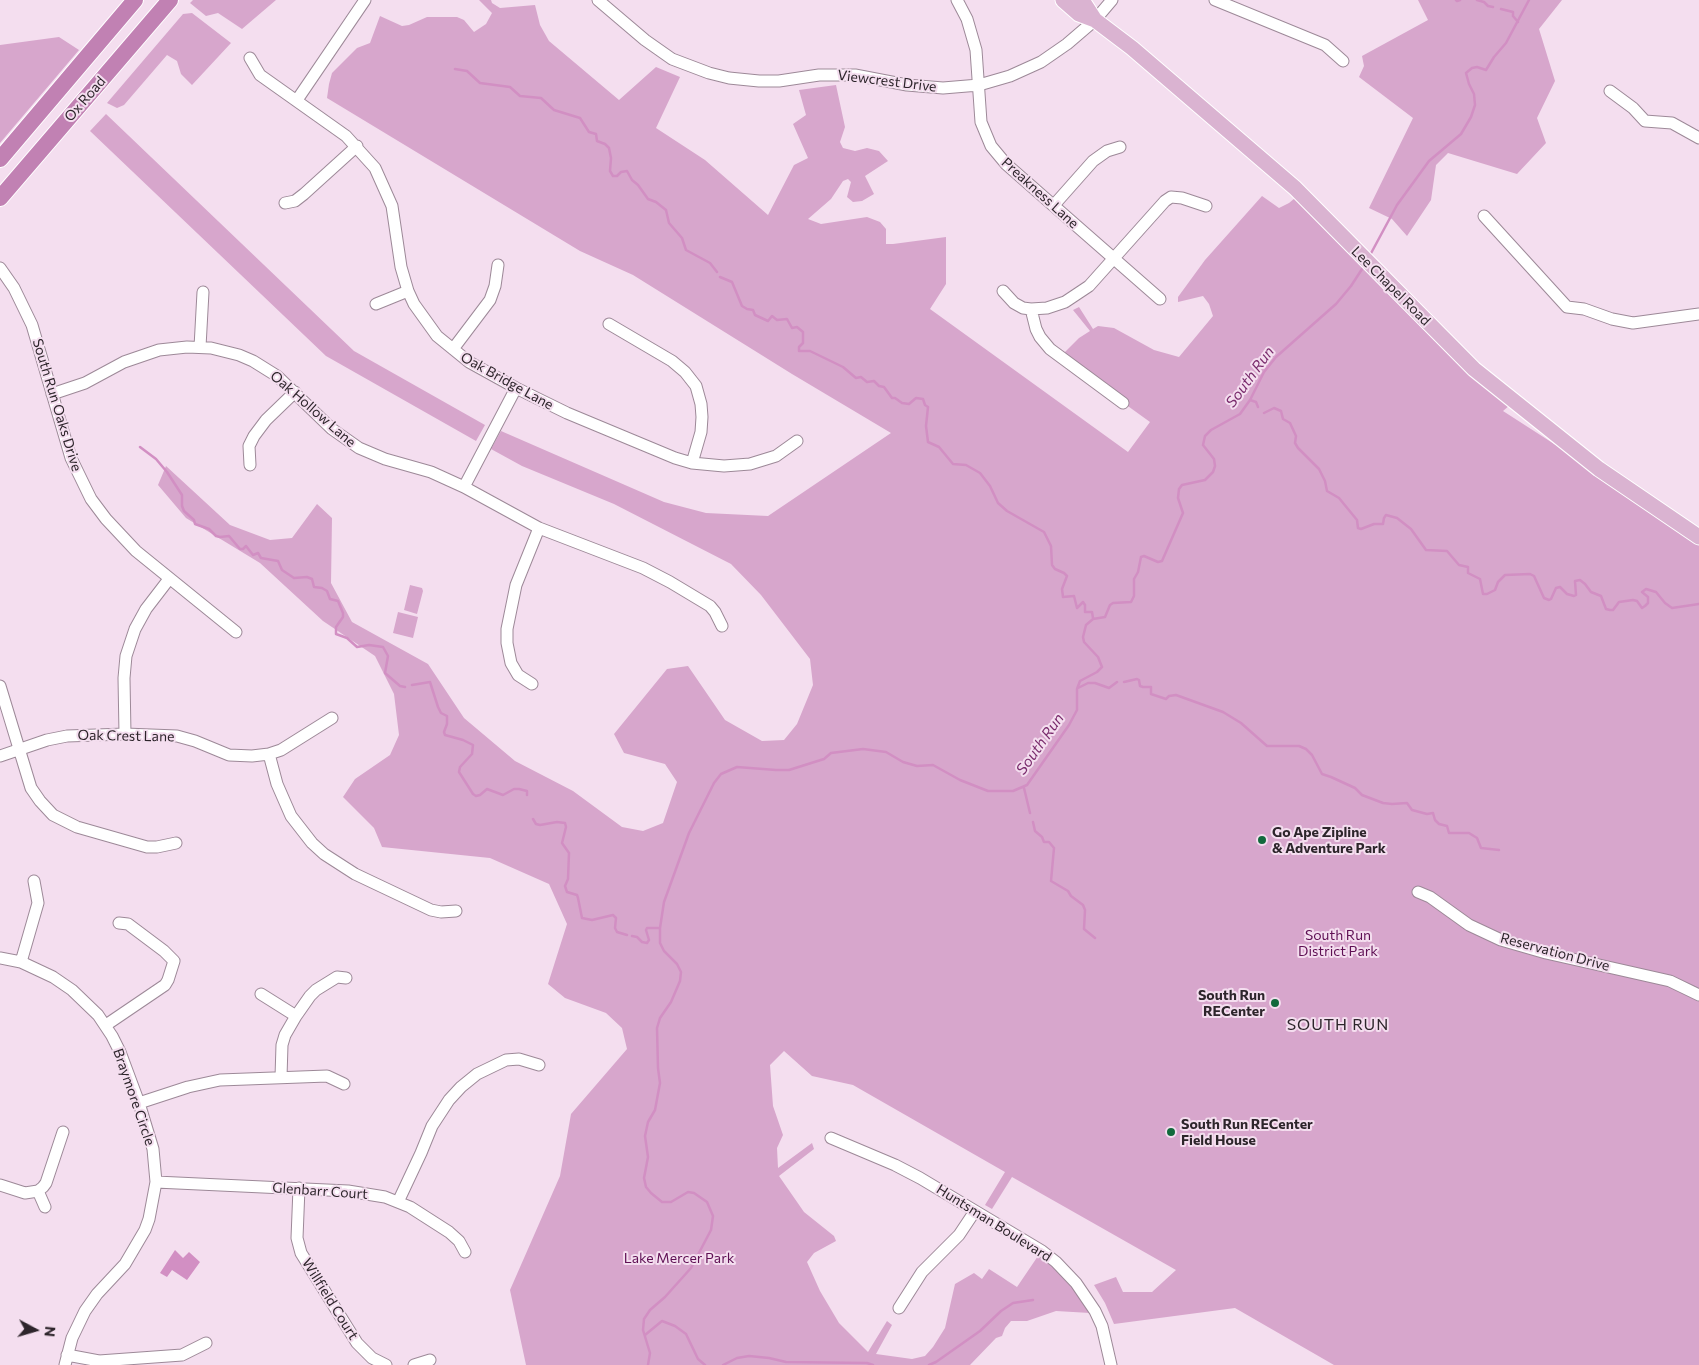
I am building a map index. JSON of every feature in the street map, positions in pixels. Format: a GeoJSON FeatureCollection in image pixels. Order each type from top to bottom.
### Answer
{"type":"FeatureCollection","features":[{"type":"Feature","properties":{"kind":"highway","name":"Ox Road"},"geometry":{"type":"LineString","coordinates":[[0,159],[134,0]]}},
{"type":"Feature","properties":{"kind":"highway","name":"Ox Road"},"geometry":{"type":"LineString","coordinates":[[0,198],[170,0]]}},
{"type":"Feature","properties":{"kind":"main road","name":"Lee Chapel Road"},"geometry":{"type":"LineString","coordinates":[[1063,0],[1079,14],[1095,20],[1132,48],[1272,167],[1474,369],[1599,470],[1699,537]]}},
{"type":"Feature","properties":{"kind":"main road","name":"Lee Chapel Road"},"geometry":{"type":"LineString","coordinates":[[1082,0],[1095,20]]}},
{"type":"Feature","properties":{"kind":"street"},"geometry":{"type":"LineString","coordinates":[[297,100],[366,0]]}},
{"type":"Feature","properties":{"kind":"street","name":"Viewcrest Drive"},"geometry":{"type":"LineString","coordinates":[[598,0],[645,40],[672,59],[709,73],[729,78],[759,81],[839,75],[870,77],[928,87],[979,85],[1010,76],[1041,62],[1067,44],[1095,20],[1112,0]]}},
{"type":"Feature","properties":{"kind":"street","name":"Preakness Lane"},"geometry":{"type":"LineString","coordinates":[[956,0],[967,19],[972,34],[977,59],[981,122],[991,146],[1006,164],[1160,299]]}},
{"type":"Feature","properties":{"kind":"street"},"geometry":{"type":"LineString","coordinates":[[1215,0],[1325,45],[1342,61]]}},
{"type":"Feature","properties":{"kind":"street","name":"Oak Bridge Lane"},"geometry":{"type":"LineString","coordinates":[[250,58],[260,75],[346,136],[375,168],[388,195],[394,217],[401,267],[408,291],[428,325],[469,362],[566,413],[675,458],[692,463],[724,466],[750,464],[776,456],[797,441]]}},
{"type":"Feature","properties":{"kind":"street"},"geometry":{"type":"LineString","coordinates":[[1610,91],[1633,108],[1646,121],[1672,123],[1699,138]]}},
{"type":"Feature","properties":{"kind":"street"},"geometry":{"type":"LineString","coordinates":[[285,203],[295,200],[304,194],[357,146]]}},
{"type":"Feature","properties":{"kind":"street"},"geometry":{"type":"LineString","coordinates":[[1054,205],[1093,161],[1107,151],[1120,147]]}},
{"type":"Feature","properties":{"kind":"street"},"geometry":{"type":"LineString","coordinates":[[1003,291],[1014,303],[1031,309],[1059,304],[1075,297],[1089,286],[1165,201],[1171,197],[1182,198],[1206,206]]}},
{"type":"Feature","properties":{"kind":"street"},"geometry":{"type":"LineString","coordinates":[[1484,216],[1567,307],[1584,309],[1612,319],[1633,323],[1699,314]]}},
{"type":"Feature","properties":{"kind":"street"},"geometry":{"type":"LineString","coordinates":[[453,349],[490,300],[494,291],[498,265]]}},
{"type":"Feature","properties":{"kind":"street","name":"South Run Oaks Drive"},"geometry":{"type":"LineString","coordinates":[[0,268],[14,288],[32,325],[70,458],[91,499],[122,538],[169,579],[236,632]]}},
{"type":"Feature","properties":{"kind":"street"},"geometry":{"type":"LineString","coordinates":[[376,304],[408,291]]}},
{"type":"Feature","properties":{"kind":"street"},"geometry":{"type":"LineString","coordinates":[[200,348],[203,292]]}},
{"type":"Feature","properties":{"kind":"street"},"geometry":{"type":"LineString","coordinates":[[1031,309],[1040,338],[1050,349],[1123,402]]}},
{"type":"Feature","properties":{"kind":"street"},"geometry":{"type":"LineString","coordinates":[[609,324],[672,361],[685,372],[696,386],[702,417],[701,432],[692,463]]}},
{"type":"Feature","properties":{"kind":"street","name":"Oak Hollow Lane"},"geometry":{"type":"LineString","coordinates":[[52,394],[85,383],[124,362],[146,353],[174,348],[226,351],[253,361],[278,376],[332,429],[359,448],[385,459],[431,472],[464,486],[539,528],[617,558],[670,582],[710,606],[722,626]]}},
{"type":"Feature","properties":{"kind":"street"},"geometry":{"type":"LineString","coordinates":[[464,486],[516,388]]}},
{"type":"Feature","properties":{"kind":"street"},"geometry":{"type":"LineString","coordinates":[[250,465],[249,446],[254,436],[266,420],[294,392]]}},
{"type":"Feature","properties":{"kind":"street"},"geometry":{"type":"LineString","coordinates":[[532,684],[518,675],[511,663],[507,643],[507,629],[516,585],[539,528]]}},
{"type":"Feature","properties":{"kind":"street"},"geometry":{"type":"LineString","coordinates":[[125,734],[124,678],[126,656],[132,636],[146,609],[169,579]]}},
{"type":"Feature","properties":{"kind":"street"},"geometry":{"type":"LineString","coordinates":[[0,686],[18,750],[34,794],[46,808],[61,820],[77,827],[147,847],[176,843]]}},
{"type":"Feature","properties":{"kind":"street","name":"Oak Crest Lane"},"geometry":{"type":"LineString","coordinates":[[0,756],[47,740],[67,736],[125,734],[177,736],[236,756],[270,754],[296,742],[332,718]]}},
{"type":"Feature","properties":{"kind":"street"},"geometry":{"type":"LineString","coordinates":[[270,754],[277,784],[291,816],[312,843],[324,854],[355,874],[431,910],[441,912],[456,911]]}},
{"type":"Feature","properties":{"kind":"street"},"geometry":{"type":"LineString","coordinates":[[21,962],[38,903],[34,881]]}},
{"type":"Feature","properties":{"kind":"street","name":"Reservation Drive"},"geometry":{"type":"LineString","coordinates":[[1418,892],[1469,925],[1501,940],[1546,953],[1670,981],[1699,995]]}},
{"type":"Feature","properties":{"kind":"street"},"geometry":{"type":"LineString","coordinates":[[106,1025],[165,985],[174,962],[164,951],[128,924],[119,923]]}},
{"type":"Feature","properties":{"kind":"street","name":"Braymore Circle"},"geometry":{"type":"LineString","coordinates":[[0,958],[21,962],[53,977],[72,990],[98,1015],[106,1025],[120,1052],[152,1142],[156,1182],[149,1219],[140,1241],[125,1264],[84,1311],[72,1338],[66,1360]]}},
{"type":"Feature","properties":{"kind":"street"},"geometry":{"type":"LineString","coordinates":[[281,1077],[282,1045],[285,1035],[296,1016],[316,990],[337,977],[346,978]]}},
{"type":"Feature","properties":{"kind":"street"},"geometry":{"type":"LineString","coordinates":[[261,994],[296,1016]]}},
{"type":"Feature","properties":{"kind":"street"},"geometry":{"type":"LineString","coordinates":[[398,1202],[432,1126],[449,1100],[461,1087],[477,1074],[506,1060],[519,1058],[539,1065]]}},
{"type":"Feature","properties":{"kind":"street"},"geometry":{"type":"LineString","coordinates":[[139,1103],[206,1082],[327,1076],[344,1084]]}},
{"type":"Feature","properties":{"kind":"street"},"geometry":{"type":"LineString","coordinates":[[0,1185],[25,1193],[38,1191],[46,1183],[63,1132]]}},
{"type":"Feature","properties":{"kind":"street","name":"Huntsman Boulevard"},"geometry":{"type":"LineString","coordinates":[[831,1138],[895,1165],[1042,1251],[1068,1274],[1084,1292],[1102,1326],[1111,1361]]}},
{"type":"Feature","properties":{"kind":"street","name":"Glenbarr Court"},"geometry":{"type":"LineString","coordinates":[[156,1182],[362,1192],[385,1197],[398,1202],[450,1232],[459,1241],[464,1252]]}},
{"type":"Feature","properties":{"kind":"street","name":"Willfield Court"},"geometry":{"type":"LineString","coordinates":[[299,1188],[298,1238],[301,1253],[357,1344],[372,1358],[386,1365]]}},
{"type":"Feature","properties":{"kind":"street"},"geometry":{"type":"LineString","coordinates":[[38,1191],[45,1207]]}},
{"type":"Feature","properties":{"kind":"street"},"geometry":{"type":"LineString","coordinates":[[900,1308],[922,1272],[959,1235],[975,1211]]}},
{"type":"Feature","properties":{"kind":"street"},"geometry":{"type":"LineString","coordinates":[[66,1360],[99,1361],[182,1355],[206,1343]]}},
{"type":"Feature","properties":{"kind":"street"},"geometry":{"type":"LineString","coordinates":[[414,1365],[430,1360]]}},
{"type":"Feature","properties":{"kind":"green space"},"geometry":{"type":"Polygon","coordinates":[[[193,0],[276,0],[242,29],[218,13],[206,16],[190,3],[193,0]]]}},
{"type":"Feature","properties":{"kind":"green space","name":"South Run District Park"},"geometry":{"type":"Polygon","coordinates":[[[479,0],[491,0],[492,3],[500,8],[535,5],[540,25],[549,41],[619,100],[656,67],[680,77],[656,128],[705,160],[768,215],[794,165],[808,158],[793,124],[806,115],[799,90],[836,85],[845,127],[840,142],[843,148],[855,151],[867,148],[879,151],[888,161],[865,176],[874,194],[862,201],[853,202],[847,197],[851,182],[848,179],[843,181],[831,199],[808,219],[821,224],[867,217],[880,222],[886,229],[886,244],[946,237],[946,284],[930,309],[1128,452],[1150,422],[1053,352],[1040,332],[1062,355],[1079,338],[1090,331],[1073,310],[1079,307],[1093,329],[1098,326],[1114,328],[1154,350],[1179,357],[1213,316],[1209,304],[1203,296],[1178,302],[1178,297],[1205,260],[1262,196],[1279,208],[1295,198],[1438,342],[1510,405],[1503,411],[1593,469],[1699,543],[1699,1365],[1334,1365],[1235,1308],[1114,1324],[1105,1303],[1094,1285],[1116,1277],[1123,1292],[1152,1292],[1176,1270],[1012,1177],[992,1209],[985,1205],[1005,1172],[853,1085],[812,1076],[784,1051],[770,1065],[773,1106],[783,1135],[777,1148],[778,1168],[812,1143],[814,1149],[779,1176],[804,1212],[834,1236],[836,1241],[814,1253],[807,1262],[820,1291],[839,1323],[868,1352],[887,1321],[892,1325],[876,1354],[912,1359],[925,1356],[945,1328],[955,1284],[974,1273],[982,1279],[989,1269],[1017,1287],[1038,1256],[1058,1270],[1074,1288],[1090,1313],[1056,1311],[1027,1321],[1011,1321],[1005,1328],[1002,1336],[996,1338],[970,1365],[526,1365],[510,1290],[560,1176],[571,1114],[627,1049],[622,1028],[606,1013],[565,998],[548,984],[567,924],[549,884],[490,858],[382,847],[374,828],[343,797],[355,779],[390,755],[399,735],[394,694],[375,656],[323,621],[260,563],[186,518],[158,485],[166,466],[230,525],[270,540],[292,538],[317,504],[332,518],[331,583],[352,622],[428,664],[464,718],[515,761],[573,791],[622,827],[643,831],[663,823],[677,782],[665,764],[624,753],[614,734],[667,669],[688,666],[725,720],[762,741],[784,740],[797,724],[813,685],[810,659],[761,595],[731,564],[614,504],[522,466],[491,449],[501,431],[664,502],[706,513],[768,516],[891,433],[633,275],[580,251],[327,98],[332,73],[357,48],[370,43],[380,16],[402,26],[427,17],[457,17],[464,20],[474,32],[486,24],[492,13],[479,0]]]}},
{"type":"Feature","properties":{"kind":"green space"},"geometry":{"type":"Polygon","coordinates":[[[1418,0],[1562,0],[1539,29],[1555,81],[1537,118],[1546,143],[1517,174],[1448,153],[1436,165],[1431,200],[1407,236],[1392,219],[1369,208],[1413,118],[1359,77],[1364,66],[1362,56],[1428,20],[1418,0]]]}},
{"type":"Feature","properties":{"kind":"green space"},"geometry":{"type":"Polygon","coordinates":[[[192,13],[231,43],[192,85],[181,74],[177,61],[167,55],[124,105],[117,108],[107,103],[183,14],[192,13]]]}},
{"type":"Feature","properties":{"kind":"green space"},"geometry":{"type":"Polygon","coordinates":[[[59,37],[79,50],[0,143],[0,45],[59,37]]]}},
{"type":"Feature","properties":{"kind":"green space"},"geometry":{"type":"Polygon","coordinates":[[[106,114],[354,351],[485,425],[476,441],[326,356],[90,131],[106,114]]]}},
{"type":"Feature","properties":{"kind":"green space"},"geometry":{"type":"Polygon","coordinates":[[[410,585],[422,588],[423,591],[417,614],[404,610],[410,585]]]}},
{"type":"Feature","properties":{"kind":"green space"},"geometry":{"type":"Polygon","coordinates":[[[398,612],[418,617],[413,638],[393,633],[398,612]]]}},
{"type":"Feature","properties":{"kind":"shaded area"},"geometry":{"type":"Polygon","coordinates":[[[175,1250],[183,1258],[189,1252],[200,1262],[187,1280],[172,1270],[167,1277],[160,1273],[175,1250]]]}},
{"type":"Feature","properties":{"kind":"waterway"},"geometry":{"type":"LineString","coordinates":[[1456,0],[1460,0]]}},
{"type":"Feature","properties":{"kind":"waterway"},"geometry":{"type":"LineString","coordinates":[[1477,0],[1493,7]]}},
{"type":"Feature","properties":{"kind":"waterway","name":"South Run"},"geometry":{"type":"LineString","coordinates":[[1369,257],[1397,205],[1429,161],[1461,134],[1471,117],[1475,105],[1474,94],[1466,73],[1472,68],[1477,67],[1486,70],[1506,43],[1529,0]]}},
{"type":"Feature","properties":{"kind":"waterway"},"geometry":{"type":"LineString","coordinates":[[1501,9],[1513,12],[1513,16],[1518,22]]}},
{"type":"Feature","properties":{"kind":"waterway"},"geometry":{"type":"LineString","coordinates":[[455,69],[467,71],[480,83],[510,87],[520,96],[541,98],[554,110],[580,118],[589,132],[596,134],[597,141],[609,148],[611,158],[610,171],[613,176],[627,171],[648,199],[656,202],[666,210],[669,223],[682,238],[686,250],[710,263],[717,272]]}},
{"type":"Feature","properties":{"kind":"waterway","name":"South Run"},"geometry":{"type":"LineString","coordinates":[[648,1365],[650,1353],[643,1330],[644,1319],[650,1310],[665,1297],[691,1268],[711,1230],[713,1216],[707,1202],[694,1193],[688,1192],[671,1202],[662,1202],[646,1187],[644,1178],[648,1157],[645,1136],[648,1122],[655,1110],[660,1083],[657,1028],[660,1018],[671,1002],[680,981],[681,972],[660,943],[664,902],[689,833],[714,783],[721,774],[737,767],[789,770],[824,759],[831,753],[863,749],[886,752],[903,762],[917,766],[933,765],[960,780],[988,791],[1013,791],[1027,785],[1069,725],[1077,710],[1077,689],[1080,681],[1097,672],[1102,667],[1098,657],[1084,642],[1083,637],[1086,625],[1093,619],[1105,617],[1110,605],[1113,603],[1131,602],[1134,596],[1134,579],[1138,572],[1141,557],[1144,556],[1158,562],[1162,561],[1183,513],[1178,498],[1179,489],[1182,485],[1205,480],[1213,472],[1215,466],[1214,459],[1203,445],[1205,436],[1211,430],[1240,414],[1250,400],[1264,372],[1276,357],[1336,304],[1364,266]]}},
{"type":"Feature","properties":{"kind":"waterway"},"geometry":{"type":"LineString","coordinates":[[720,277],[732,282],[742,306],[753,310],[755,315],[768,321],[772,316],[777,320],[787,319],[792,328],[797,327],[803,332],[803,343],[799,347],[799,351],[810,351],[843,367],[856,378],[861,377],[867,382],[874,381],[879,386],[884,387],[892,398],[902,403],[909,404],[916,398],[923,399],[928,407],[926,426],[928,442],[939,447],[953,464],[966,465],[980,473],[990,486],[998,503],[1007,511],[1044,532],[1051,546],[1052,565],[1067,576],[1062,589],[1063,597],[1074,596],[1077,608],[1083,602],[1085,612],[1092,612],[1093,618]]}},
{"type":"Feature","properties":{"kind":"waterway"},"geometry":{"type":"LineString","coordinates":[[1250,400],[1256,402],[1258,407]]}},
{"type":"Feature","properties":{"kind":"waterway"},"geometry":{"type":"LineString","coordinates":[[1264,413],[1274,408],[1281,411],[1283,419],[1290,423],[1296,436],[1295,443],[1298,448],[1319,469],[1325,481],[1327,491],[1339,498],[1357,520],[1358,528],[1383,524],[1386,515],[1397,518],[1411,529],[1426,550],[1447,551],[1459,565],[1468,567],[1468,573],[1480,579],[1483,594],[1495,590],[1498,582],[1505,575],[1530,574],[1534,576],[1544,598],[1549,600],[1556,588],[1560,587],[1567,594],[1576,595],[1575,581],[1580,580],[1591,592],[1601,596],[1606,609],[1610,610],[1613,610],[1619,602],[1633,600],[1637,601],[1642,608],[1648,603],[1648,597],[1642,592],[1646,589],[1656,592],[1672,608],[1699,604]]}},
{"type":"Feature","properties":{"kind":"waterway"},"geometry":{"type":"LineString","coordinates":[[140,447],[156,459],[167,472],[182,495],[184,511],[194,520],[195,524],[209,529],[216,536],[229,536],[240,549],[246,546],[253,555],[258,553],[261,558],[278,561],[282,570],[294,578],[307,577],[312,579],[314,587],[322,588],[327,591],[330,599],[338,601],[343,617],[336,627],[336,634],[347,638],[357,647],[369,645],[383,647],[388,656],[385,673],[400,686],[405,687]]}},
{"type":"Feature","properties":{"kind":"waterway"},"geometry":{"type":"LineString","coordinates":[[1124,682],[1137,679],[1140,686],[1151,687],[1151,694],[1166,699],[1169,696],[1176,695],[1223,712],[1241,723],[1267,746],[1299,746],[1306,749],[1312,755],[1322,774],[1355,788],[1362,795],[1383,803],[1407,803],[1412,810],[1427,814],[1433,813],[1435,820],[1439,824],[1447,826],[1449,833],[1469,833],[1477,838],[1481,848],[1499,850]]}},
{"type":"Feature","properties":{"kind":"waterway"},"geometry":{"type":"LineString","coordinates":[[412,685],[430,682],[438,707],[441,713],[447,716],[445,735],[473,745],[472,754],[460,767],[459,772],[473,794],[476,796],[480,795],[487,789],[503,795],[514,789],[519,789],[527,791],[527,795]]}},
{"type":"Feature","properties":{"kind":"waterway"},"geometry":{"type":"LineString","coordinates":[[1078,688],[1088,683],[1095,683],[1109,688],[1117,682]]}},
{"type":"Feature","properties":{"kind":"waterway"},"geometry":{"type":"LineString","coordinates":[[1024,788],[1030,813]]}},
{"type":"Feature","properties":{"kind":"waterway"},"geometry":{"type":"LineString","coordinates":[[533,819],[536,824],[540,825],[557,822],[565,823],[566,827],[562,843],[569,853],[568,879],[565,886],[567,892],[577,895],[582,918],[592,920],[613,915],[616,918],[615,928],[617,932],[627,935]]}},
{"type":"Feature","properties":{"kind":"waterway"},"geometry":{"type":"LineString","coordinates":[[1033,822],[1035,831],[1042,837],[1044,842],[1049,842],[1054,848],[1051,881],[1068,891],[1071,896],[1083,905],[1085,910],[1084,929],[1095,938]]}},
{"type":"Feature","properties":{"kind":"waterway"},"geometry":{"type":"LineString","coordinates":[[632,936],[647,943],[649,940],[647,928],[659,928]]}},
{"type":"Feature","properties":{"kind":"waterway"},"geometry":{"type":"LineString","coordinates":[[929,1365],[980,1331],[1001,1311],[1013,1303],[1033,1300]]}},
{"type":"Feature","properties":{"kind":"waterway"},"geometry":{"type":"LineString","coordinates":[[645,1335],[662,1321],[675,1326],[686,1334],[698,1359],[705,1365]]}},
{"type":"Feature","properties":{"kind":"waterway"},"geometry":{"type":"LineString","coordinates":[[723,1365],[737,1358],[749,1356],[786,1362],[867,1363],[873,1365]]}},
{"type":"Feature","properties":{"kind":"place","name":"Go Ape Zipline & Adventure Park"},"geometry":{"type":"Point","coordinates":[1262,840]}},
{"type":"Feature","properties":{"kind":"place","name":"South Run RECenter"},"geometry":{"type":"Point","coordinates":[1275,1003]}},
{"type":"Feature","properties":{"kind":"place","name":"South Run RECenter Field House"},"geometry":{"type":"Point","coordinates":[1171,1132]}},
{"type":"Feature","properties":{"kind":"district","name":"SOUTH RUN"},"geometry":{"type":"Point","coordinates":[1338,1025]}},
{"type":"Feature","properties":{"kind":"park label","name":"Lake Mercer Park"},"geometry":{"type":"Point","coordinates":[679,1258]}}]}
